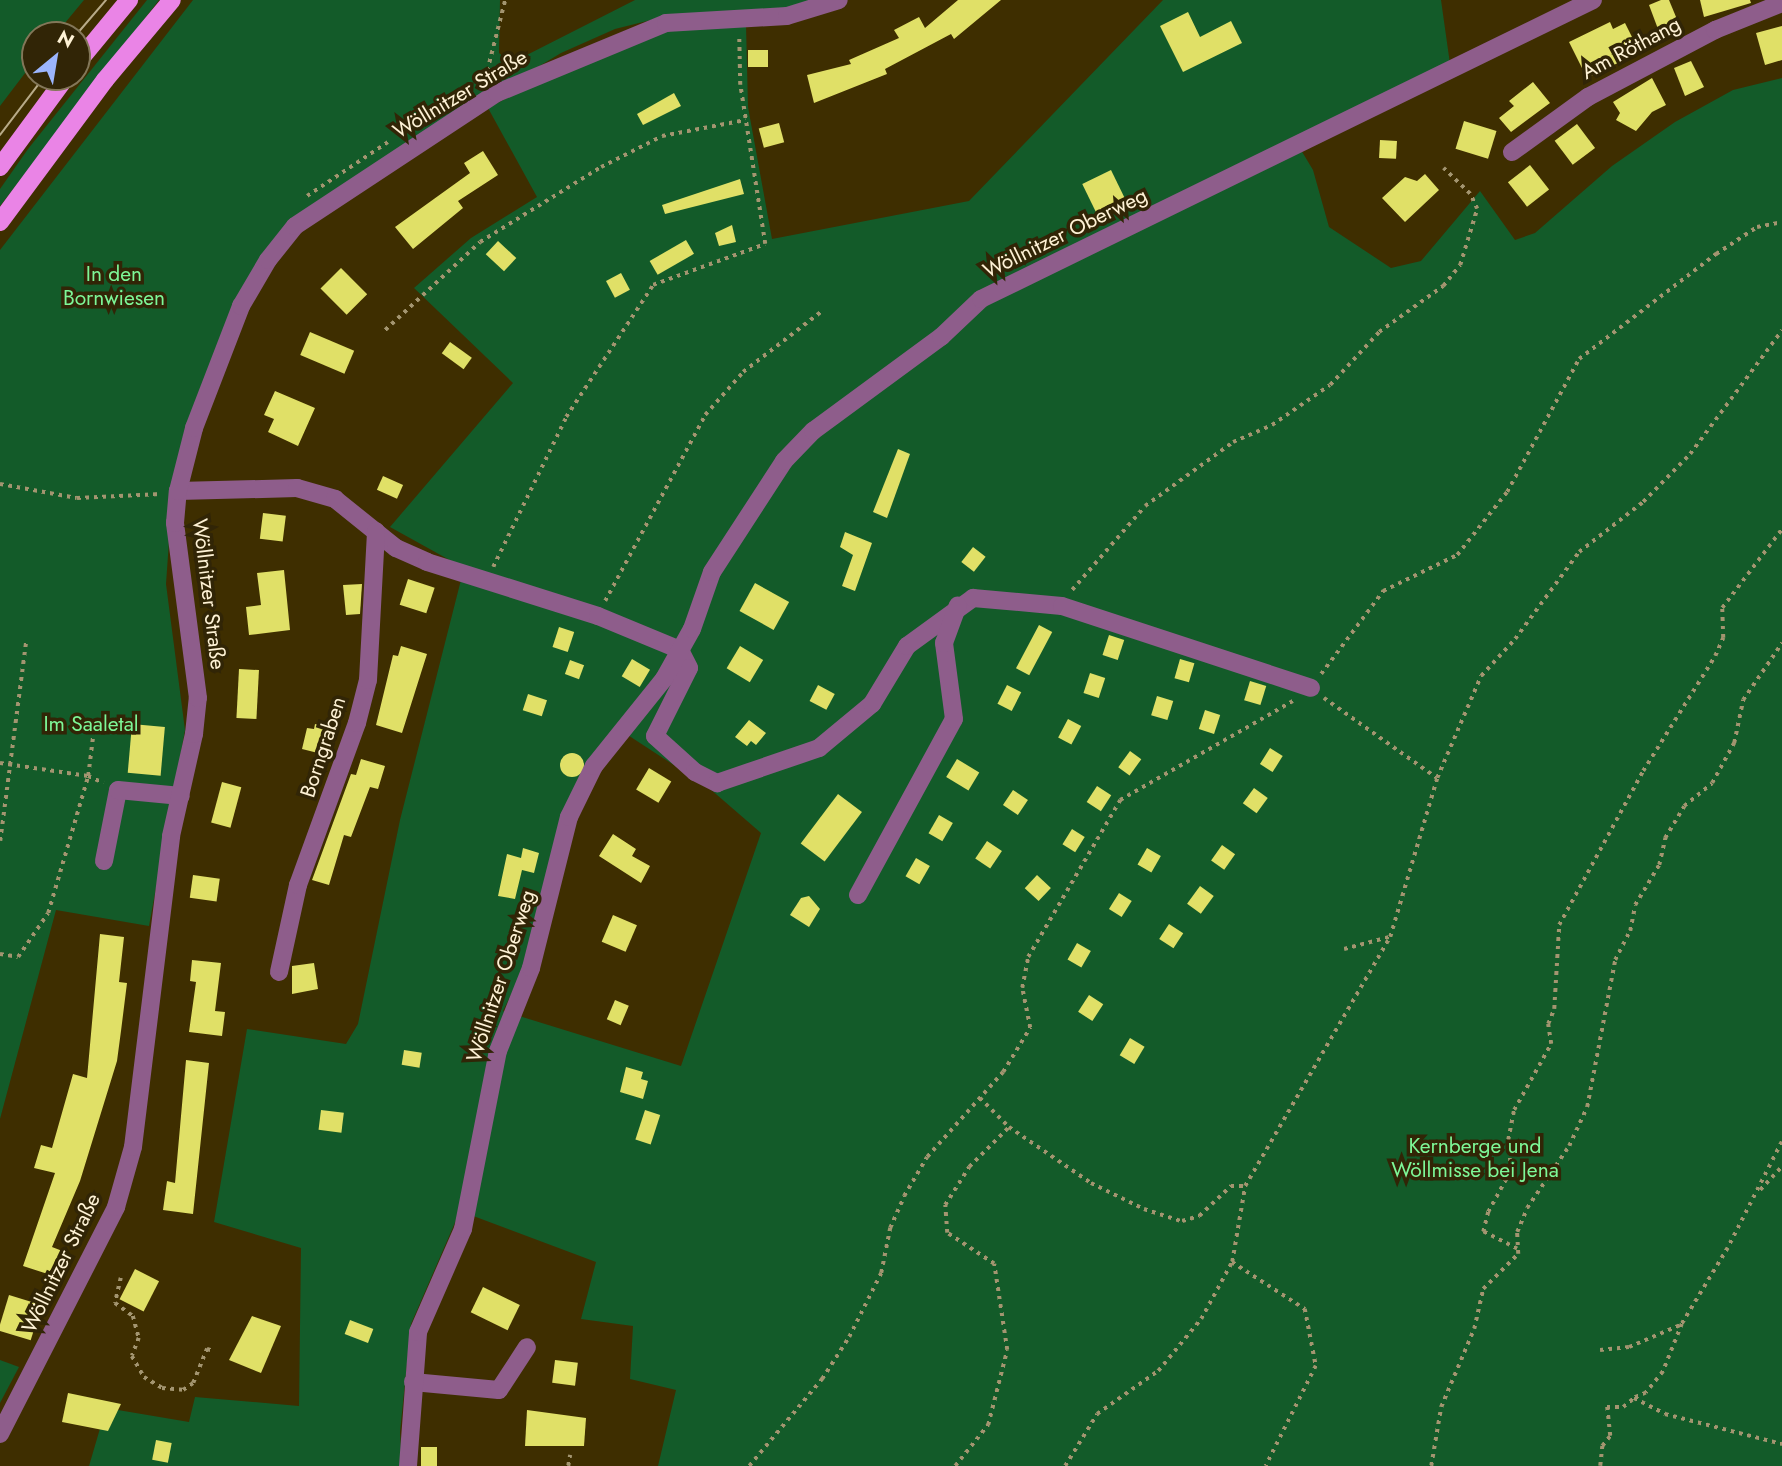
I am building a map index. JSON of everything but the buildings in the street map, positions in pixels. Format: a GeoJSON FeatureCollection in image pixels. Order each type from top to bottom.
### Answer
{"type":"FeatureCollection","features":[{"type":"Feature","properties":{"kind":"main road"},"geometry":{"type":"LineString","coordinates":[[91,46],[129,0]]}},
{"type":"Feature","properties":{"kind":"main road"},"geometry":{"type":"LineString","coordinates":[[0,222],[97,90],[172,0]]}},
{"type":"Feature","properties":{"kind":"main road"},"geometry":{"type":"LineString","coordinates":[[0,167],[56,91]]}},
{"type":"Feature","properties":{"kind":"street","name":"Wöllnitzer Straße"},"geometry":{"type":"LineString","coordinates":[[0,1434],[116,1207],[133,1147],[171,836],[194,734],[198,686],[181,582],[175,523],[178,491],[198,416],[241,306],[268,260],[295,226],[497,93],[541,72],[666,23],[787,16],[839,0]]}},
{"type":"Feature","properties":{"kind":"street","name":"Wöllnitzer Oberweg"},"geometry":{"type":"LineString","coordinates":[[408,1466],[418,1332],[463,1228],[498,1051],[531,968],[569,817],[594,766],[650,698],[680,650],[712,572],[784,461],[813,431],[941,337],[981,299],[1592,0]]}},
{"type":"Feature","properties":{"kind":"street","name":"Am Röthang"},"geometry":{"type":"LineString","coordinates":[[1512,152],[1588,97],[1715,30],[1776,3]]}},
{"type":"Feature","properties":{"kind":"street"},"geometry":{"type":"LineString","coordinates":[[178,491],[297,488],[335,499],[396,548],[487,582],[597,616],[680,650]]}},
{"type":"Feature","properties":{"kind":"street","name":"Borngraben"},"geometry":{"type":"LineString","coordinates":[[279,972],[298,885],[357,723],[368,680],[376,531]]}},
{"type":"Feature","properties":{"kind":"street","name":"Wöllnitzer Oberweg"},"geometry":{"type":"LineString","coordinates":[[680,650],[689,668],[655,736],[695,772],[717,783],[819,748],[872,704],[907,646],[958,605],[989,596],[1062,607],[1311,688]]}},
{"type":"Feature","properties":{"kind":"street"},"geometry":{"type":"LineString","coordinates":[[858,895],[954,719],[944,643],[958,605]]}},
{"type":"Feature","properties":{"kind":"street"},"geometry":{"type":"LineString","coordinates":[[104,861],[118,790],[181,796]]}},
{"type":"Feature","properties":{"kind":"street"},"geometry":{"type":"LineString","coordinates":[[413,1382],[499,1390],[527,1347]]}},
{"type":"Feature","properties":{"kind":"path"},"geometry":{"type":"LineString","coordinates":[[496,44],[505,0]]}},
{"type":"Feature","properties":{"kind":"path"},"geometry":{"type":"LineString","coordinates":[[487,582],[566,417],[653,285],[765,244],[745,120],[737,19]]}},
{"type":"Feature","properties":{"kind":"path"},"geometry":{"type":"LineString","coordinates":[[484,82],[510,56]]}},
{"type":"Feature","properties":{"kind":"path"},"geometry":{"type":"LineString","coordinates":[[385,330],[480,242],[601,167],[662,136],[745,120]]}},
{"type":"Feature","properties":{"kind":"path"},"geometry":{"type":"LineString","coordinates":[[1062,607],[1098,557],[1144,506],[1233,442],[1272,425],[1330,385],[1379,332],[1443,286],[1464,256],[1476,209],[1470,194],[1443,168]]}},
{"type":"Feature","properties":{"kind":"path"},"geometry":{"type":"LineString","coordinates":[[749,1466],[822,1379],[842,1348],[881,1273],[890,1228],[926,1157],[1003,1072],[1030,1028],[1023,988],[1028,957],[1120,800],[1311,688],[1355,625],[1383,592],[1457,555],[1507,492],[1580,359],[1716,254],[1757,227],[1782,222]]}},
{"type":"Feature","properties":{"kind":"path"},"geometry":{"type":"LineString","coordinates":[[597,616],[705,415],[743,372],[822,311]]}},
{"type":"Feature","properties":{"kind":"path"},"geometry":{"type":"LineString","coordinates":[[1065,1466],[1097,1414],[1158,1371],[1201,1319],[1232,1262],[1245,1186],[1390,937],[1437,778],[1480,676],[1515,639],[1579,552],[1643,502],[1690,454],[1782,330]]}},
{"type":"Feature","properties":{"kind":"path"},"geometry":{"type":"LineString","coordinates":[[0,484],[76,498],[178,491]]}},
{"type":"Feature","properties":{"kind":"path"},"geometry":{"type":"LineString","coordinates":[[1518,1249],[1483,1232],[1488,1212],[1511,1170],[1507,1140],[1514,1110],[1551,1044],[1548,1024],[1554,1009],[1559,925],[1643,771],[1715,656],[1723,638],[1721,608],[1782,529]]}},
{"type":"Feature","properties":{"kind":"path"},"geometry":{"type":"LineString","coordinates":[[0,841],[26,642]]}},
{"type":"Feature","properties":{"kind":"path"},"geometry":{"type":"LineString","coordinates":[[1431,1466],[1441,1407],[1474,1329],[1483,1289],[1518,1249],[1517,1233],[1527,1208],[1569,1146],[1587,1107],[1596,1079],[1612,973],[1630,931],[1634,905],[1659,865],[1665,838],[1684,806],[1712,783],[1734,743],[1743,700],[1782,643]]}},
{"type":"Feature","properties":{"kind":"path"},"geometry":{"type":"LineString","coordinates":[[1311,688],[1437,778]]}},
{"type":"Feature","properties":{"kind":"path"},"geometry":{"type":"LineString","coordinates":[[0,954],[18,957],[48,914],[88,776],[94,727]]}},
{"type":"Feature","properties":{"kind":"path"},"geometry":{"type":"LineString","coordinates":[[0,763],[88,776],[118,790]]}},
{"type":"Feature","properties":{"kind":"path"},"geometry":{"type":"LineString","coordinates":[[1344,949],[1390,937]]}},
{"type":"Feature","properties":{"kind":"path"},"geometry":{"type":"LineString","coordinates":[[979,1098],[1009,1127],[1091,1184],[1182,1221],[1199,1216],[1231,1186],[1245,1186]]}},
{"type":"Feature","properties":{"kind":"path"},"geometry":{"type":"LineString","coordinates":[[955,1466],[988,1425],[1007,1350],[994,1264],[947,1233],[945,1205],[969,1167],[1009,1127]]}},
{"type":"Feature","properties":{"kind":"path"},"geometry":{"type":"LineString","coordinates":[[1600,1466],[1602,1446],[1610,1436],[1607,1407],[1623,1407],[1646,1393],[1663,1372],[1682,1324],[1757,1193],[1782,1142]]}},
{"type":"Feature","properties":{"kind":"path"},"geometry":{"type":"LineString","coordinates":[[1757,1193],[1782,1166]]}},
{"type":"Feature","properties":{"kind":"path"},"geometry":{"type":"LineString","coordinates":[[1232,1262],[1305,1309],[1316,1366],[1266,1466]]}},
{"type":"Feature","properties":{"kind":"path"},"geometry":{"type":"LineString","coordinates":[[121,1278],[115,1303],[133,1315],[139,1338],[132,1356],[145,1377],[162,1388],[183,1390],[193,1383],[207,1349],[214,1351]]}},
{"type":"Feature","properties":{"kind":"path"},"geometry":{"type":"LineString","coordinates":[[1600,1350],[1629,1347],[1682,1324]]}},
{"type":"Feature","properties":{"kind":"path"},"geometry":{"type":"LineString","coordinates":[[1634,1398],[1665,1414],[1782,1444]]}},
{"type":"Feature","properties":{"kind":"path"},"geometry":{"type":"LineString","coordinates":[[568,1466],[570,1455]]}},
{"type":"Feature","properties":{"kind":"green space"},"geometry":{"type":"Polygon","coordinates":[[[0,0],[84,0],[67,21],[21,21],[21,78],[0,106],[0,0]]]}},
{"type":"Feature","properties":{"kind":"green space"},"geometry":{"type":"Polygon","coordinates":[[[147,0],[159,0],[91,88],[91,70],[147,0]]]}},
{"type":"Feature","properties":{"kind":"green space","name":"In den Bornwiesen"},"geometry":{"type":"Polygon","coordinates":[[[193,0],[500,0],[499,53],[511,63],[635,0],[820,0],[793,8],[663,17],[615,29],[561,53],[344,184],[254,271],[173,485],[166,584],[185,730],[149,926],[56,910],[0,1119],[0,250],[193,0]]]}},
{"type":"Feature","properties":{"kind":"green space","name":"Kernberge und Wöllmisse bei Jena"},"geometry":{"type":"Polygon","coordinates":[[[1163,0],[1441,0],[1451,71],[1301,150],[1313,170],[1329,227],[1391,268],[1421,261],[1480,191],[1515,240],[1535,233],[1612,166],[1675,122],[1733,90],[1782,78],[1782,1466],[658,1466],[676,1390],[630,1379],[633,1326],[581,1319],[596,1262],[460,1211],[411,1324],[400,1432],[402,1466],[89,1466],[106,1408],[189,1422],[195,1397],[299,1406],[301,1248],[214,1222],[247,1029],[346,1044],[358,1024],[400,820],[464,568],[390,527],[513,383],[414,288],[471,238],[537,197],[488,108],[597,51],[682,27],[746,25],[748,107],[772,239],[969,201],[1163,0]],[[617,728],[595,755],[527,962],[503,1011],[681,1066],[761,833],[709,788],[617,728]]]}},
{"type":"Feature","properties":{"kind":"green space"},"geometry":{"type":"Polygon","coordinates":[[[74,91],[89,91],[0,206],[0,189],[74,91]]]}},
{"type":"Feature","properties":{"kind":"green space"},"geometry":{"type":"Polygon","coordinates":[[[0,1360],[19,1367],[0,1403],[0,1360]]]}},
{"type":"Feature","properties":{"kind":"tram line"},"geometry":{"type":"LineString","coordinates":[[88,21],[106,0]]}},
{"type":"Feature","properties":{"kind":"tram line"},"geometry":{"type":"LineString","coordinates":[[0,135],[33,91]]}},
{"type":"Feature","properties":{"kind":"park label","name":"Im Saaletal"},"geometry":{"type":"Point","coordinates":[91,724]}}]}
